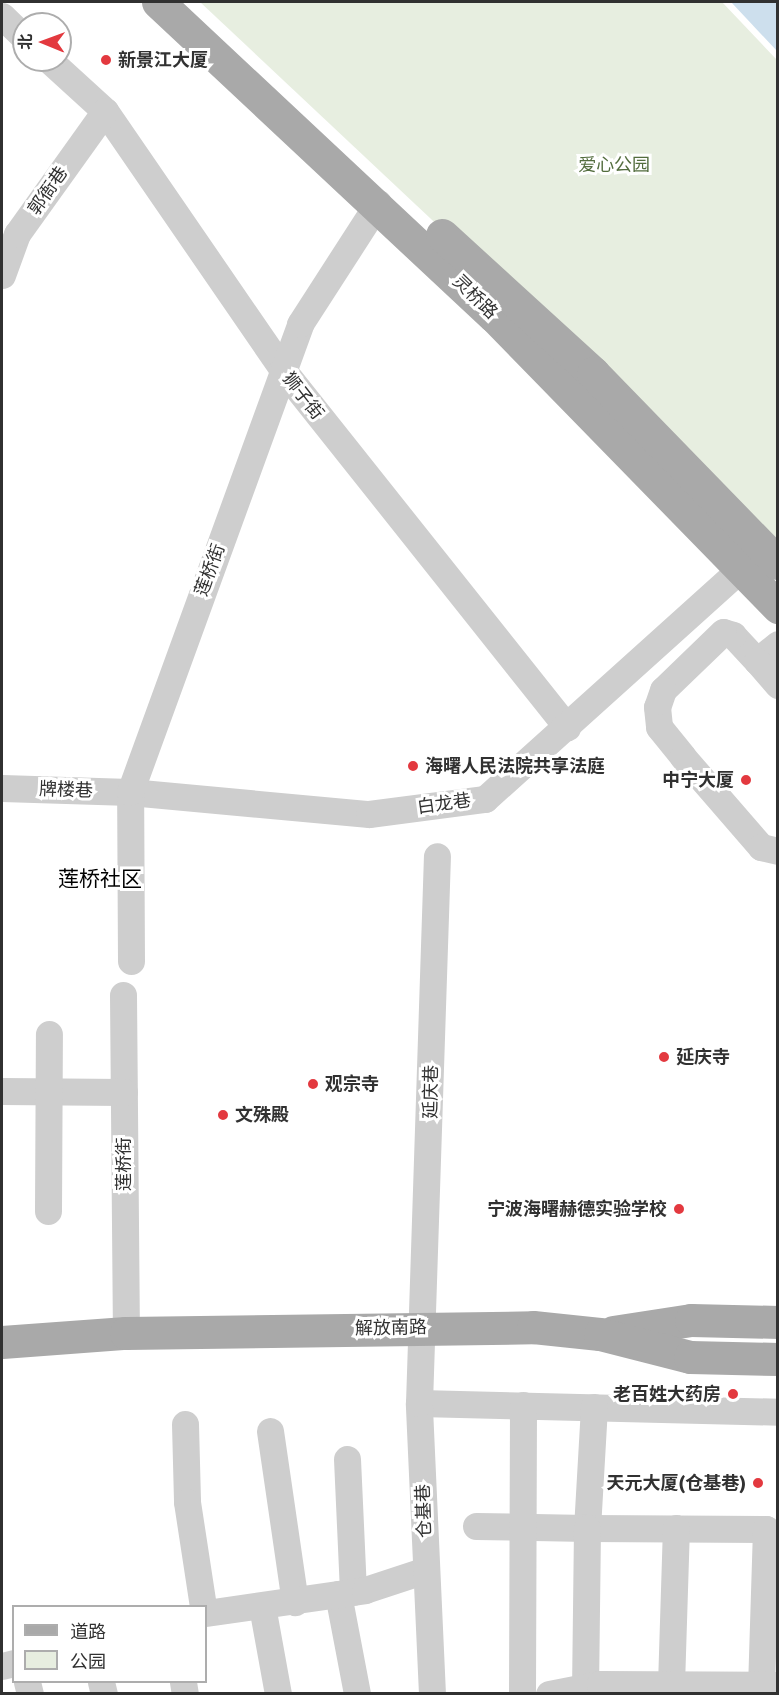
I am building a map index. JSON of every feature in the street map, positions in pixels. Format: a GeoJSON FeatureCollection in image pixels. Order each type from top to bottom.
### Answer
{"type":"FeatureCollection","features":[{"type":"Feature","properties":{"kind":"main road","name":"灵桥路"},"geometry":{"type":"LineString","coordinates":[[158,2],[378,203],[743,567],[777,607]]}},
{"type":"Feature","properties":{"kind":"main road","name":"灵桥路"},"geometry":{"type":"LineString","coordinates":[[187,2],[593,373],[777,563]]}},
{"type":"Feature","properties":{"kind":"main road"},"geometry":{"type":"LineString","coordinates":[[600,1334],[691,1320],[777,1322]]}},
{"type":"Feature","properties":{"kind":"main road","name":"解放南路"},"geometry":{"type":"LineString","coordinates":[[2,1342],[126,1333],[533,1327],[600,1334],[690,1357],[777,1359]]}},
{"type":"Feature","properties":{"kind":"street","name":"狮子街"},"geometry":{"type":"LineString","coordinates":[[62,72],[105,111],[282,369],[567,727]]}},
{"type":"Feature","properties":{"kind":"street","name":"郭衙巷"},"geometry":{"type":"LineString","coordinates":[[2,275],[17,234],[105,111]]}},
{"type":"Feature","properties":{"kind":"street","name":"莲桥街"},"geometry":{"type":"LineString","coordinates":[[131,961],[130,792],[282,369],[323,281],[378,203]]}},
{"type":"Feature","properties":{"kind":"street","name":"白龙巷"},"geometry":{"type":"LineString","coordinates":[[130,792],[369,814],[485,799],[743,567]]}},
{"type":"Feature","properties":{"kind":"street"},"geometry":{"type":"LineString","coordinates":[[777,685],[734,635],[723,632],[663,690],[657,707],[659,727],[683,756],[761,847],[777,851]]}},
{"type":"Feature","properties":{"kind":"street"},"geometry":{"type":"LineString","coordinates":[[757,661],[777,644]]}},
{"type":"Feature","properties":{"kind":"street","name":"牌楼巷"},"geometry":{"type":"LineString","coordinates":[[2,788],[130,792]]}},
{"type":"Feature","properties":{"kind":"street","name":"延庆巷"},"geometry":{"type":"LineString","coordinates":[[422,1328],[437,856]]}},
{"type":"Feature","properties":{"kind":"street","name":"莲桥街"},"geometry":{"type":"LineString","coordinates":[[123,994],[126,1333]]}},
{"type":"Feature","properties":{"kind":"street"},"geometry":{"type":"LineString","coordinates":[[48,1211],[45,1091],[49,1034]]}},
{"type":"Feature","properties":{"kind":"street"},"geometry":{"type":"LineString","coordinates":[[2,1091],[124,1092]]}},
{"type":"Feature","properties":{"kind":"street","name":"仓基巷"},"geometry":{"type":"LineString","coordinates":[[422,1328],[419,1403],[432,1694]]}},
{"type":"Feature","properties":{"kind":"street"},"geometry":{"type":"LineString","coordinates":[[419,1403],[777,1412]]}},
{"type":"Feature","properties":{"kind":"street"},"geometry":{"type":"LineString","coordinates":[[522,1694],[523,1405]]}},
{"type":"Feature","properties":{"kind":"street"},"geometry":{"type":"LineString","coordinates":[[585,1687],[587,1528],[594,1407]]}},
{"type":"Feature","properties":{"kind":"street"},"geometry":{"type":"LineString","coordinates":[[184,1424],[187,1502],[203,1605]]}},
{"type":"Feature","properties":{"kind":"street"},"geometry":{"type":"LineString","coordinates":[[270,1431],[295,1602]]}},
{"type":"Feature","properties":{"kind":"street"},"geometry":{"type":"LineString","coordinates":[[347,1459],[345,1593],[357,1694]]}},
{"type":"Feature","properties":{"kind":"street"},"geometry":{"type":"LineString","coordinates":[[476,1526],[766,1529],[769,1686],[585,1687],[549,1694]]}},
{"type":"Feature","properties":{"kind":"street"},"geometry":{"type":"LineString","coordinates":[[671,1685],[676,1528]]}},
{"type":"Feature","properties":{"kind":"street"},"geometry":{"type":"LineString","coordinates":[[207,1613],[345,1593],[426,1570]]}},
{"type":"Feature","properties":{"kind":"street"},"geometry":{"type":"LineString","coordinates":[[262,1606],[278,1694]]}},
{"type":"Feature","properties":{"kind":"green space","name":"爱心公园"},"geometry":{"type":"Polygon","coordinates":[[[200,2],[722,2],[777,60],[777,544],[200,2]]]}},
{"type":"Feature","properties":{"kind":"water"},"geometry":{"type":"Polygon","coordinates":[[[731,2],[777,2],[777,51],[731,2]]]}},
{"type":"Feature","properties":{"kind":"place","name":"新景江大厦"},"geometry":{"type":"Point","coordinates":[106,60]}},
{"type":"Feature","properties":{"kind":"place","name":"海曙人民法院共享法庭"},"geometry":{"type":"Point","coordinates":[413,766]}},
{"type":"Feature","properties":{"kind":"place","name":"中宁大厦"},"geometry":{"type":"Point","coordinates":[746,780]}},
{"type":"Feature","properties":{"kind":"place","name":"延庆寺"},"geometry":{"type":"Point","coordinates":[664,1057]}},
{"type":"Feature","properties":{"kind":"place","name":"观宗寺"},"geometry":{"type":"Point","coordinates":[313,1084]}},
{"type":"Feature","properties":{"kind":"place","name":"文殊殿"},"geometry":{"type":"Point","coordinates":[223,1115]}},
{"type":"Feature","properties":{"kind":"place","name":"宁波海曙赫德实验学校"},"geometry":{"type":"Point","coordinates":[679,1209]}},
{"type":"Feature","properties":{"kind":"place","name":"老百姓大药房"},"geometry":{"type":"Point","coordinates":[733,1394]}},
{"type":"Feature","properties":{"kind":"place","name":"天元大厦(仓基巷)"},"geometry":{"type":"Point","coordinates":[758,1483]}},
{"type":"Feature","properties":{"kind":"district","name":"莲桥社区"},"geometry":{"type":"Point","coordinates":[100,879]}}]}
